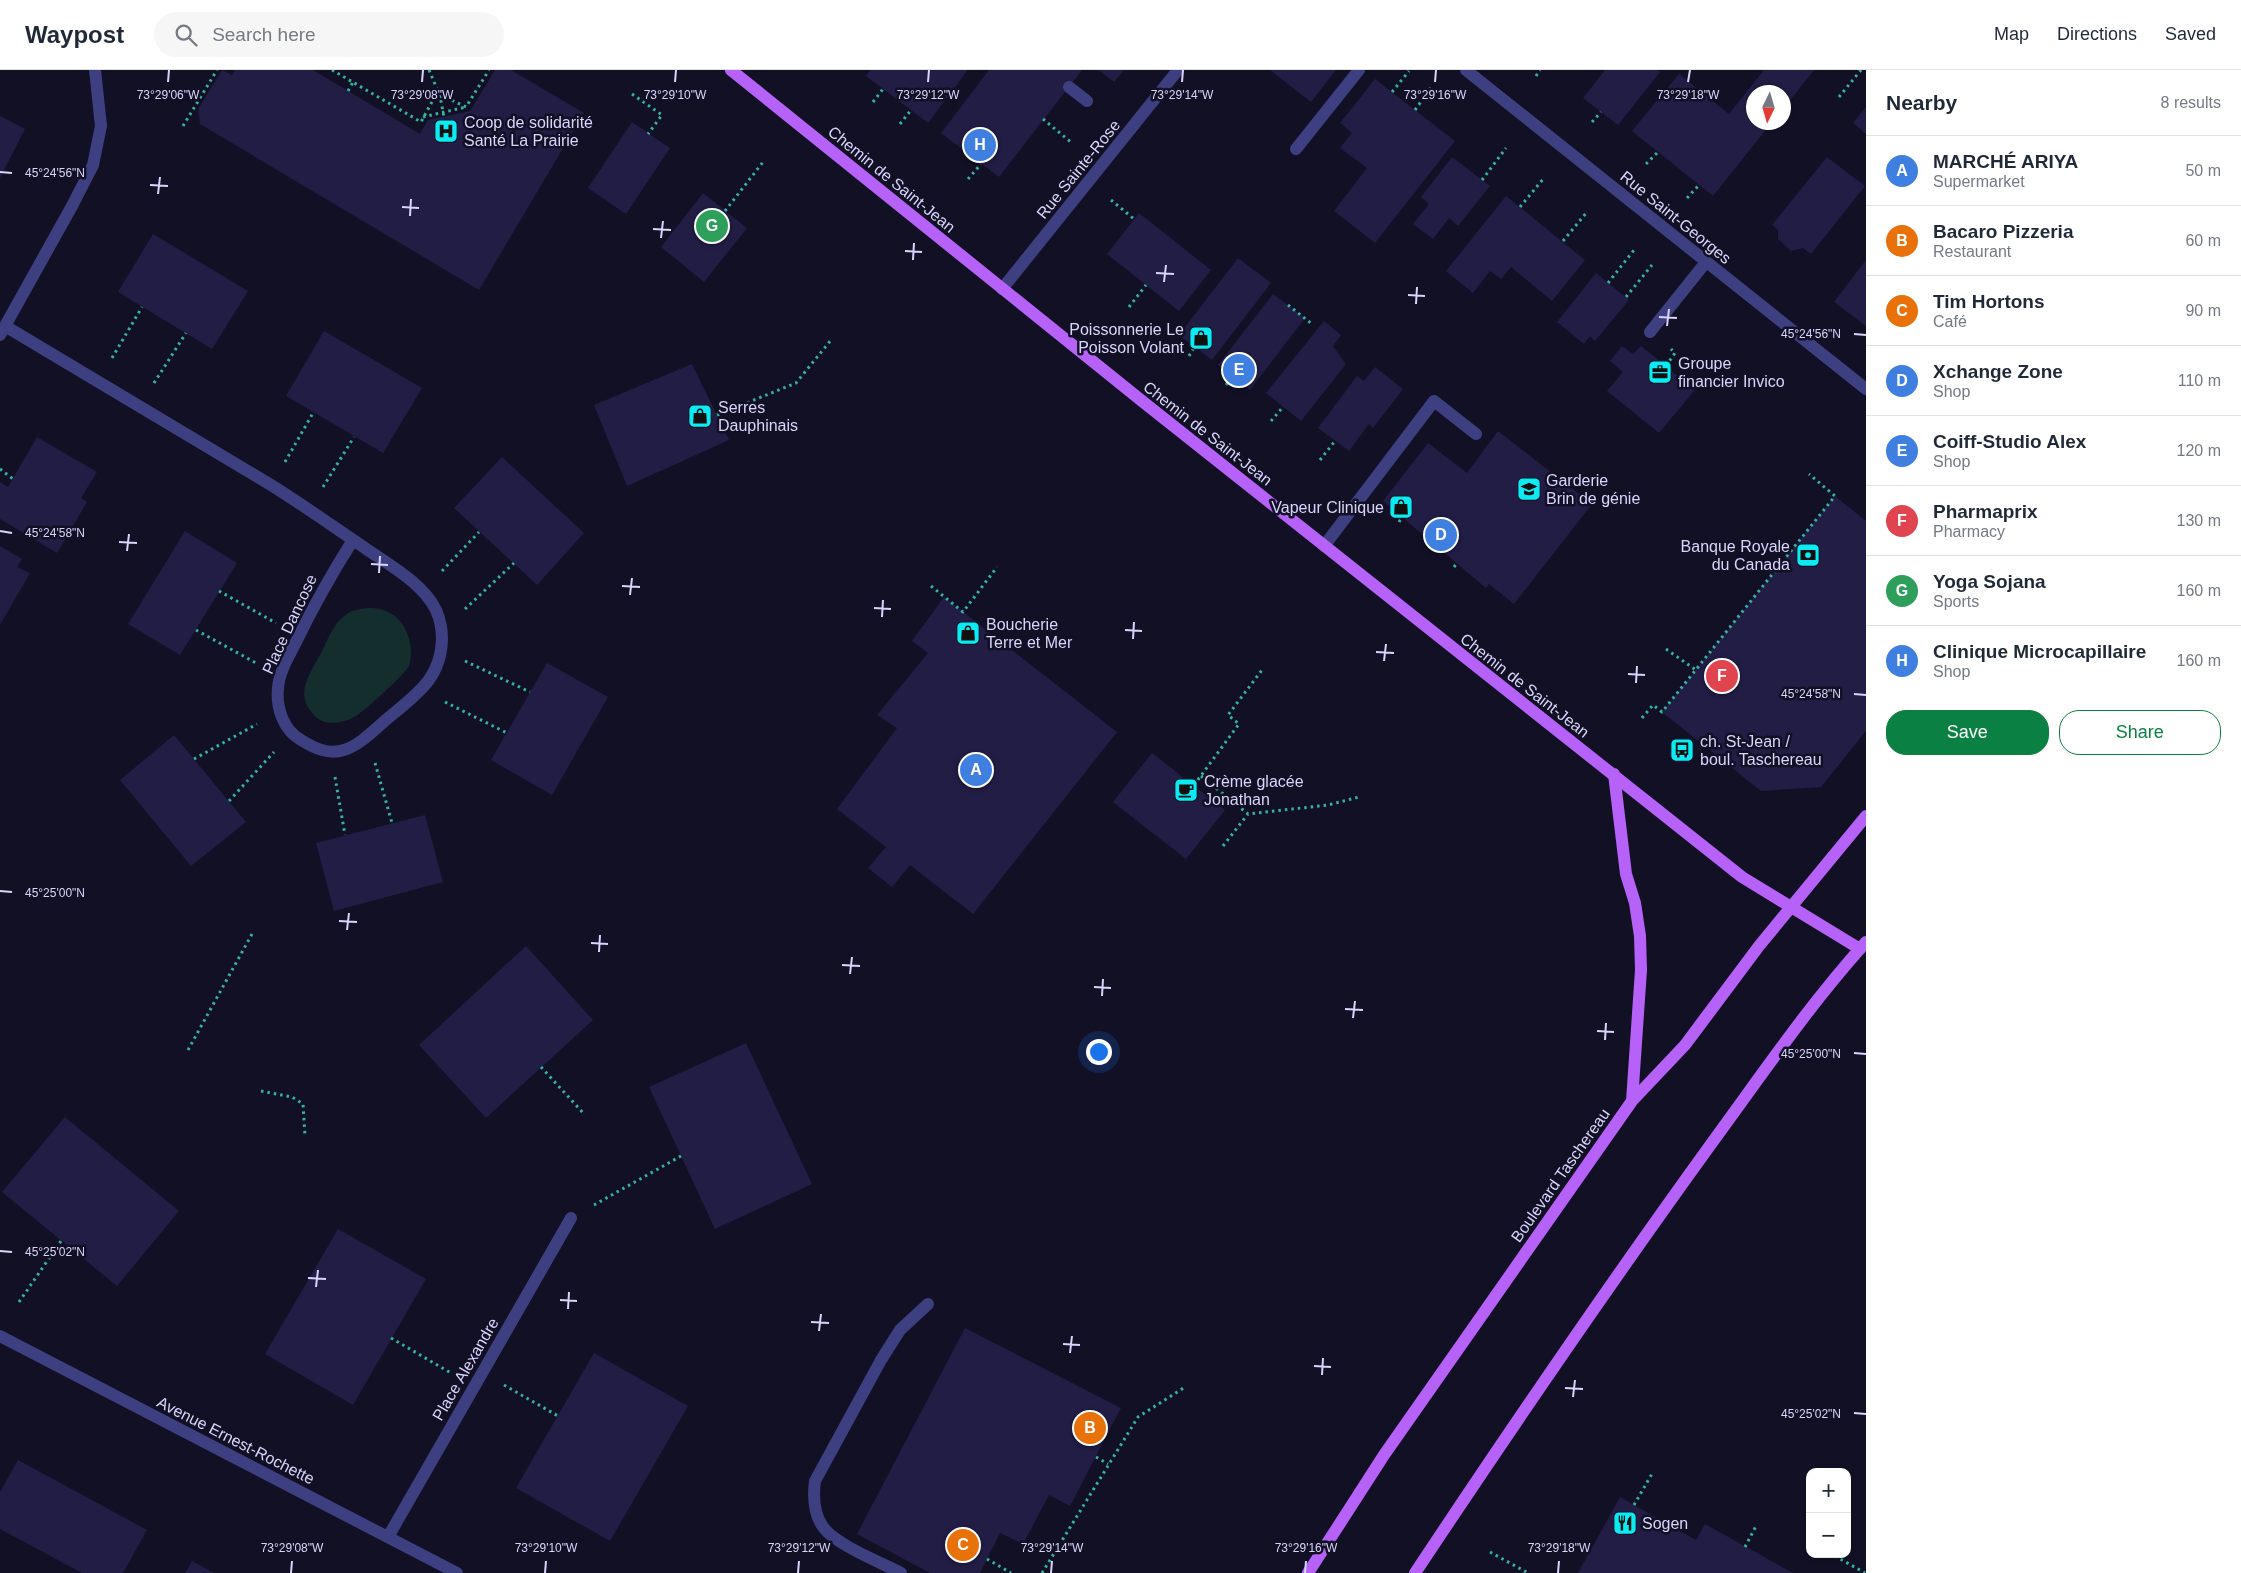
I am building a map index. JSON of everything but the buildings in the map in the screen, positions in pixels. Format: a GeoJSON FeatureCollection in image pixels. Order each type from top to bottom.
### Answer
{"type":"FeatureCollection","features":[{"type":"Feature","properties":{"kind":"main road","name":"Chemin de Saint-Jean"},"geometry":{"type":"LineString","coordinates":[[730,70],[1324,546],[1742,877],[1790,908],[1864,948]]}},
{"type":"Feature","properties":{"kind":"main road"},"geometry":{"type":"LineString","coordinates":[[1614,774],[1626,874],[1635,903],[1640,936],[1641,970],[1632,1101]]}},
{"type":"Feature","properties":{"kind":"main road","name":"Boulevard Taschereau"},"geometry":{"type":"LineString","coordinates":[[1308,1573],[1384,1455],[1632,1101],[1685,1045],[1790,908],[1866,816]]}},
{"type":"Feature","properties":{"kind":"main road"},"geometry":{"type":"LineString","coordinates":[[1415,1573],[1530,1401],[1696,1164],[1814,1003],[1864,948]]}},
{"type":"Feature","properties":{"kind":"street"},"geometry":{"type":"LineString","coordinates":[[95,70],[100,126],[99,143],[93,164],[72,206],[2,330],[98,381],[271,484],[391,566],[422,592],[436,610],[442,631],[442,650],[438,668],[422,690],[367,736],[343,750],[330,751]]}},
{"type":"Feature","properties":{"kind":"street","name":"Rue Sainte-Rose"},"geometry":{"type":"LineString","coordinates":[[1002,289],[1178,70]]}},
{"type":"Feature","properties":{"kind":"street"},"geometry":{"type":"LineString","coordinates":[[1296,149],[1359,70]]}},
{"type":"Feature","properties":{"kind":"street","name":"Rue Saint-Georges"},"geometry":{"type":"LineString","coordinates":[[1466,70],[1866,389]]}},
{"type":"Feature","properties":{"kind":"street"},"geometry":{"type":"LineString","coordinates":[[1069,87],[1087,101]]}},
{"type":"Feature","properties":{"kind":"street"},"geometry":{"type":"LineString","coordinates":[[1650,332],[1706,262]]}},
{"type":"Feature","properties":{"kind":"street"},"geometry":{"type":"LineString","coordinates":[[1324,546],[1434,401],[1476,434]]}},
{"type":"Feature","properties":{"kind":"street","name":"Place Dancose"},"geometry":{"type":"LineString","coordinates":[[330,751],[316,749],[296,738],[285,725],[279,711],[278,686],[280,676],[299,636],[331,575],[354,540]]}},
{"type":"Feature","properties":{"kind":"street","name":"Place Alexandre"},"geometry":{"type":"LineString","coordinates":[[388,1537],[572,1218]]}},
{"type":"Feature","properties":{"kind":"street"},"geometry":{"type":"LineString","coordinates":[[900,1573],[835,1538],[823,1526],[814,1496],[815,1482],[881,1360],[900,1330],[928,1304]]}},
{"type":"Feature","properties":{"kind":"street","name":"Avenue Ernest-Rochette"},"geometry":{"type":"LineString","coordinates":[[0,1336],[458,1573]]}},
{"type":"Feature","properties":{"kind":"path"},"geometry":{"type":"LineString","coordinates":[[183,126],[217,70]]}},
{"type":"Feature","properties":{"kind":"path"},"geometry":{"type":"LineString","coordinates":[[332,70],[421,122],[434,98],[443,96],[466,107]]}},
{"type":"Feature","properties":{"kind":"path"},"geometry":{"type":"LineString","coordinates":[[429,70],[440,96],[444,117]]}},
{"type":"Feature","properties":{"kind":"path"},"geometry":{"type":"LineString","coordinates":[[423,117],[466,107],[489,70]]}},
{"type":"Feature","properties":{"kind":"path"},"geometry":{"type":"LineString","coordinates":[[1392,92],[1409,70]]}},
{"type":"Feature","properties":{"kind":"path"},"geometry":{"type":"LineString","coordinates":[[1536,76],[1540,70]]}},
{"type":"Feature","properties":{"kind":"path"},"geometry":{"type":"LineString","coordinates":[[1839,97],[1861,70]]}},
{"type":"Feature","properties":{"kind":"path"},"geometry":{"type":"LineString","coordinates":[[348,91],[353,82]]}},
{"type":"Feature","properties":{"kind":"path"},"geometry":{"type":"LineString","coordinates":[[1414,110],[1431,88]]}},
{"type":"Feature","properties":{"kind":"path"},"geometry":{"type":"LineString","coordinates":[[873,102],[883,89]]}},
{"type":"Feature","properties":{"kind":"path"},"geometry":{"type":"LineString","coordinates":[[632,94],[662,115],[648,134]]}},
{"type":"Feature","properties":{"kind":"path"},"geometry":{"type":"LineString","coordinates":[[900,124],[911,110]]}},
{"type":"Feature","properties":{"kind":"path"},"geometry":{"type":"LineString","coordinates":[[1592,122],[1601,112]]}},
{"type":"Feature","properties":{"kind":"path"},"geometry":{"type":"LineString","coordinates":[[1043,120],[1072,143]]}},
{"type":"Feature","properties":{"kind":"path"},"geometry":{"type":"LineString","coordinates":[[1482,180],[1506,148]]}},
{"type":"Feature","properties":{"kind":"path"},"geometry":{"type":"LineString","coordinates":[[1646,164],[1658,152]]}},
{"type":"Feature","properties":{"kind":"path"},"geometry":{"type":"LineString","coordinates":[[725,211],[763,162]]}},
{"type":"Feature","properties":{"kind":"path"},"geometry":{"type":"LineString","coordinates":[[968,179],[981,164]]}},
{"type":"Feature","properties":{"kind":"path"},"geometry":{"type":"LineString","coordinates":[[1520,207],[1544,178]]}},
{"type":"Feature","properties":{"kind":"path"},"geometry":{"type":"LineString","coordinates":[[1687,198],[1699,185]]}},
{"type":"Feature","properties":{"kind":"path"},"geometry":{"type":"LineString","coordinates":[[1111,200],[1134,219]]}},
{"type":"Feature","properties":{"kind":"path"},"geometry":{"type":"LineString","coordinates":[[1563,241],[1587,212]]}},
{"type":"Feature","properties":{"kind":"path"},"geometry":{"type":"LineString","coordinates":[[1608,283],[1634,250]]}},
{"type":"Feature","properties":{"kind":"path"},"geometry":{"type":"LineString","coordinates":[[1626,297],[1652,265]]}},
{"type":"Feature","properties":{"kind":"path"},"geometry":{"type":"LineString","coordinates":[[1129,307],[1146,284]]}},
{"type":"Feature","properties":{"kind":"path"},"geometry":{"type":"LineString","coordinates":[[1288,305],[1312,324]]}},
{"type":"Feature","properties":{"kind":"path"},"geometry":{"type":"LineString","coordinates":[[98,381],[142,307]]}},
{"type":"Feature","properties":{"kind":"path"},"geometry":{"type":"LineString","coordinates":[[139,406],[186,333]]}},
{"type":"Feature","properties":{"kind":"path"},"geometry":{"type":"LineString","coordinates":[[716,415],[796,384],[831,340]]}},
{"type":"Feature","properties":{"kind":"path"},"geometry":{"type":"LineString","coordinates":[[1189,356],[1195,346]]}},
{"type":"Feature","properties":{"kind":"path"},"geometry":{"type":"LineString","coordinates":[[1226,385],[1233,376]]}},
{"type":"Feature","properties":{"kind":"path"},"geometry":{"type":"LineString","coordinates":[[1270,421],[1283,407]]}},
{"type":"Feature","properties":{"kind":"path"},"geometry":{"type":"LineString","coordinates":[[271,484],[314,413]]}},
{"type":"Feature","properties":{"kind":"path"},"geometry":{"type":"LineString","coordinates":[[310,510],[354,437]]}},
{"type":"Feature","properties":{"kind":"path"},"geometry":{"type":"LineString","coordinates":[[1320,460],[1335,441]]}},
{"type":"Feature","properties":{"kind":"path"},"geometry":{"type":"LineString","coordinates":[[0,470],[13,479]]}},
{"type":"Feature","properties":{"kind":"path"},"geometry":{"type":"LineString","coordinates":[[1642,718],[1654,704],[1662,712],[1835,496],[1809,474]]}},
{"type":"Feature","properties":{"kind":"path"},"geometry":{"type":"LineString","coordinates":[[1398,522],[1402,517]]}},
{"type":"Feature","properties":{"kind":"path"},"geometry":{"type":"LineString","coordinates":[[422,592],[479,532]]}},
{"type":"Feature","properties":{"kind":"path"},"geometry":{"type":"LineString","coordinates":[[1432,550],[1436,545]]}},
{"type":"Feature","properties":{"kind":"path"},"geometry":{"type":"LineString","coordinates":[[442,631],[514,563]]}},
{"type":"Feature","properties":{"kind":"path"},"geometry":{"type":"LineString","coordinates":[[1454,567],[1457,563]]}},
{"type":"Feature","properties":{"kind":"path"},"geometry":{"type":"LineString","coordinates":[[931,586],[963,612],[997,568]]}},
{"type":"Feature","properties":{"kind":"path"},"geometry":{"type":"LineString","coordinates":[[220,591],[299,636]]}},
{"type":"Feature","properties":{"kind":"path"},"geometry":{"type":"LineString","coordinates":[[196,630],[280,676]]}},
{"type":"Feature","properties":{"kind":"path"},"geometry":{"type":"LineString","coordinates":[[1666,649],[1696,670]]}},
{"type":"Feature","properties":{"kind":"path"},"geometry":{"type":"LineString","coordinates":[[442,650],[530,692]]}},
{"type":"Feature","properties":{"kind":"path"},"geometry":{"type":"LineString","coordinates":[[1194,785],[1239,724],[1228,714],[1262,670]]}},
{"type":"Feature","properties":{"kind":"path"},"geometry":{"type":"LineString","coordinates":[[422,690],[507,733]]}},
{"type":"Feature","properties":{"kind":"path"},"geometry":{"type":"LineString","coordinates":[[194,760],[279,711]]}},
{"type":"Feature","properties":{"kind":"path"},"geometry":{"type":"LineString","coordinates":[[229,801],[292,732]]}},
{"type":"Feature","properties":{"kind":"path"},"geometry":{"type":"LineString","coordinates":[[367,736],[392,823]]}},
{"type":"Feature","properties":{"kind":"path"},"geometry":{"type":"LineString","coordinates":[[330,751],[345,836]]}},
{"type":"Feature","properties":{"kind":"path"},"geometry":{"type":"LineString","coordinates":[[1201,776],[1248,814],[1328,805],[1358,797]]}},
{"type":"Feature","properties":{"kind":"path"},"geometry":{"type":"LineString","coordinates":[[1223,846],[1248,814]]}},
{"type":"Feature","properties":{"kind":"path"},"geometry":{"type":"LineString","coordinates":[[188,1050],[252,934]]}},
{"type":"Feature","properties":{"kind":"path"},"geometry":{"type":"LineString","coordinates":[[541,1067],[584,1116]]}},
{"type":"Feature","properties":{"kind":"path"},"geometry":{"type":"LineString","coordinates":[[260,1091],[292,1097],[303,1104],[305,1136]]}},
{"type":"Feature","properties":{"kind":"path"},"geometry":{"type":"LineString","coordinates":[[572,1218],[681,1156]]}},
{"type":"Feature","properties":{"kind":"path"},"geometry":{"type":"LineString","coordinates":[[19,1302],[61,1241]]}},
{"type":"Feature","properties":{"kind":"path"},"geometry":{"type":"LineString","coordinates":[[391,1338],[474,1386]]}},
{"type":"Feature","properties":{"kind":"path"},"geometry":{"type":"LineString","coordinates":[[482,1373],[558,1416]]}},
{"type":"Feature","properties":{"kind":"path"},"geometry":{"type":"LineString","coordinates":[[1042,1573],[1138,1417],[1185,1387]]}},
{"type":"Feature","properties":{"kind":"path"},"geometry":{"type":"LineString","coordinates":[[1096,1457],[1109,1464]]}},
{"type":"Feature","properties":{"kind":"path"},"geometry":{"type":"LineString","coordinates":[[1634,1505],[1653,1472]]}},
{"type":"Feature","properties":{"kind":"path"},"geometry":{"type":"LineString","coordinates":[[1745,1547],[1756,1526]]}},
{"type":"Feature","properties":{"kind":"path"},"geometry":{"type":"LineString","coordinates":[[1490,1552],[1528,1573]]}},
{"type":"Feature","properties":{"kind":"path"},"geometry":{"type":"LineString","coordinates":[[1839,1558],[1865,1573]]}},
{"type":"Feature","properties":{"kind":"path"},"geometry":{"type":"LineString","coordinates":[[987,1559],[1011,1573]]}},
{"type":"Feature","properties":{"kind":"green space"},"geometry":{"type":"Polygon","coordinates":[[[368,608],[391,613],[403,625],[410,641],[411,658],[409,666],[393,684],[359,714],[351,719],[328,723],[318,719],[306,703],[304,695],[307,680],[331,632],[337,624],[349,612],[368,608]]]}},
{"type":"Feature","properties":{"kind":"place","name":"Coop de solidarité Santé La Prairie"},"geometry":{"type":"Point","coordinates":[446,131]}},
{"type":"Feature","properties":{"kind":"place","name":"Clinique Microcapillaire"},"geometry":{"type":"Point","coordinates":[980,145]}},
{"type":"Feature","properties":{"kind":"place","name":"Yoga Sojana"},"geometry":{"type":"Point","coordinates":[712,226]}},
{"type":"Feature","properties":{"kind":"place","name":"Poissonnerie Le Poisson Volant"},"geometry":{"type":"Point","coordinates":[1201,338]}},
{"type":"Feature","properties":{"kind":"place","name":"Coiff-Studio Alex"},"geometry":{"type":"Point","coordinates":[1239,370]}},
{"type":"Feature","properties":{"kind":"place","name":"Groupe financier Invico"},"geometry":{"type":"Point","coordinates":[1660,372]}},
{"type":"Feature","properties":{"kind":"place","name":"Serres Dauphinais"},"geometry":{"type":"Point","coordinates":[700,416]}},
{"type":"Feature","properties":{"kind":"place","name":"Garderie Brin de génie"},"geometry":{"type":"Point","coordinates":[1529,489]}},
{"type":"Feature","properties":{"kind":"place","name":"Vapeur Clinique"},"geometry":{"type":"Point","coordinates":[1401,507]}},
{"type":"Feature","properties":{"kind":"place","name":"Xchange Zone"},"geometry":{"type":"Point","coordinates":[1441,535]}},
{"type":"Feature","properties":{"kind":"place","name":"Banque Royale du Canada"},"geometry":{"type":"Point","coordinates":[1808,555]}},
{"type":"Feature","properties":{"kind":"place","name":"Boucherie Terre et Mer"},"geometry":{"type":"Point","coordinates":[968,633]}},
{"type":"Feature","properties":{"kind":"place","name":"Pharmaprix"},"geometry":{"type":"Point","coordinates":[1722,676]}},
{"type":"Feature","properties":{"kind":"place","name":"ch. St-Jean / boul. Taschereau"},"geometry":{"type":"Point","coordinates":[1682,750]}},
{"type":"Feature","properties":{"kind":"place","name":"MARCHÉ ARIYA"},"geometry":{"type":"Point","coordinates":[976,770]}},
{"type":"Feature","properties":{"kind":"place","name":"Crème glacée Jonathan"},"geometry":{"type":"Point","coordinates":[1186,790]}},
{"type":"Feature","properties":{"kind":"place","name":"Bacaro Pizzeria"},"geometry":{"type":"Point","coordinates":[1090,1428]}},
{"type":"Feature","properties":{"kind":"place","name":"Sogen"},"geometry":{"type":"Point","coordinates":[1625,1523]}},
{"type":"Feature","properties":{"kind":"place","name":"Tim Hortons"},"geometry":{"type":"Point","coordinates":[963,1545]}}]}
